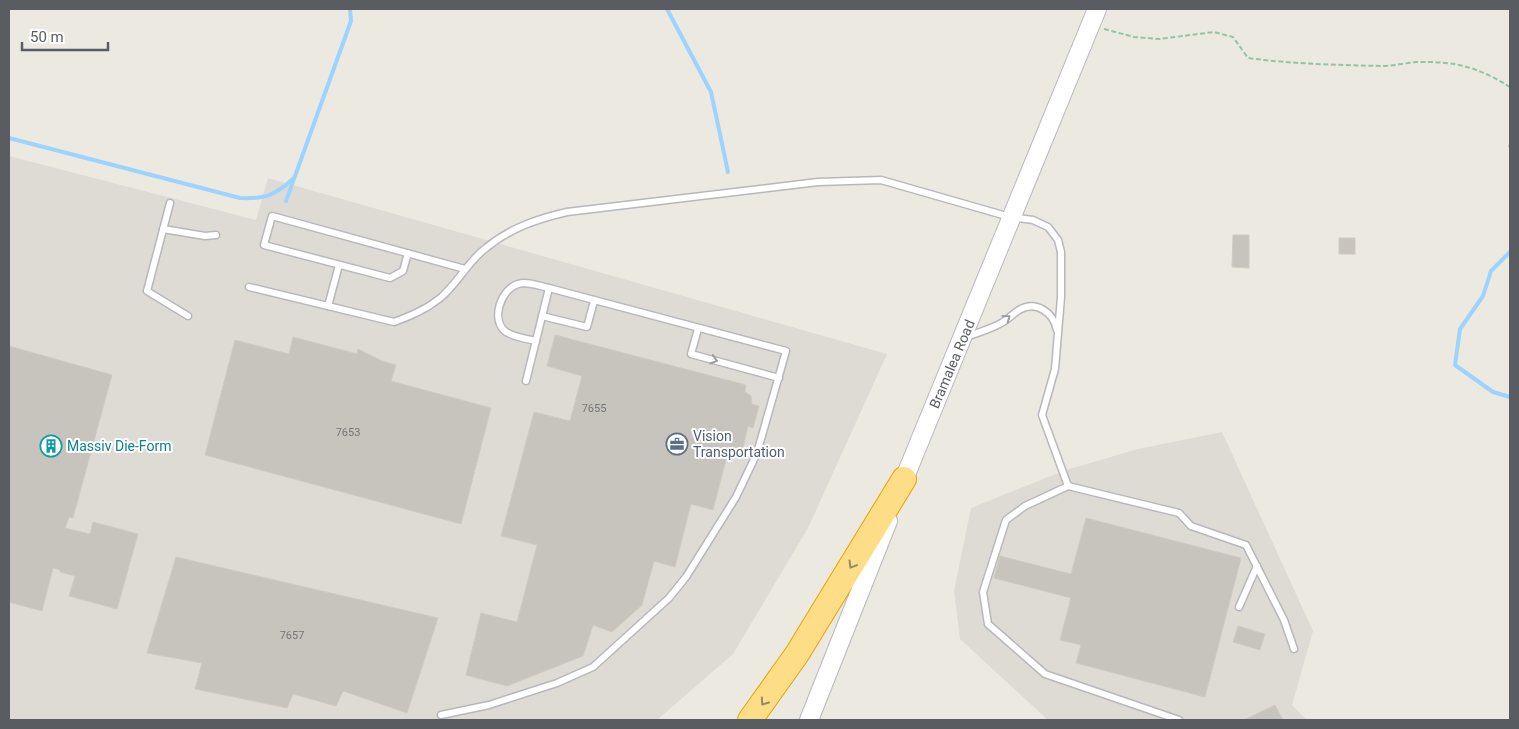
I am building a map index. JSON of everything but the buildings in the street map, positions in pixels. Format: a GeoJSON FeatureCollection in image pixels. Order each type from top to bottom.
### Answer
{"type":"FeatureCollection","features":[{"type":"Feature","properties":{"kind":"highway"},"geometry":{"type":"LineString","coordinates":[[750,720],[797,654],[904,479]]}},
{"type":"Feature","properties":{"kind":"main road","name":"Bramalea Road"},"geometry":{"type":"LineString","coordinates":[[809,720],[904,479],[963,339],[1010,217],[1097,9]]}},
{"type":"Feature","properties":{"kind":"lane"},"geometry":{"type":"LineString","coordinates":[[249,286],[394,322],[412,315],[440,298],[484,249],[502,236],[527,223],[543,218],[567,212],[818,182],[881,180],[1010,217],[1033,220],[1048,226],[1058,240],[1061,252],[1058,338],[1055,369],[1042,415],[1068,486]]}},
{"type":"Feature","properties":{"kind":"lane"},"geometry":{"type":"LineString","coordinates":[[170,203],[147,291],[188,316]]}},
{"type":"Feature","properties":{"kind":"lane"},"geometry":{"type":"LineString","coordinates":[[408,253],[403,271],[390,278],[264,245],[272,216],[408,253],[465,269]]}},
{"type":"Feature","properties":{"kind":"lane"},"geometry":{"type":"LineString","coordinates":[[163,229],[205,236],[216,234]]}},
{"type":"Feature","properties":{"kind":"lane"},"geometry":{"type":"LineString","coordinates":[[328,306],[339,265]]}},
{"type":"Feature","properties":{"kind":"lane"},"geometry":{"type":"LineString","coordinates":[[441,715],[489,705],[557,683],[593,667],[669,598],[686,577],[736,497],[757,453],[786,351],[549,288],[530,284],[515,285],[507,291],[500,304],[498,316],[500,325],[507,332],[536,341]]}},
{"type":"Feature","properties":{"kind":"lane"},"geometry":{"type":"LineString","coordinates":[[526,381],[549,288]]}},
{"type":"Feature","properties":{"kind":"lane"},"geometry":{"type":"LineString","coordinates":[[542,316],[587,327],[594,301]]}},
{"type":"Feature","properties":{"kind":"lane"},"geometry":{"type":"LineString","coordinates":[[963,339],[1002,323],[1020,309],[1028,307],[1044,310],[1051,315],[1055,322],[1058,338]]}},
{"type":"Feature","properties":{"kind":"lane"},"geometry":{"type":"LineString","coordinates":[[698,329],[691,354],[779,378]]}},
{"type":"Feature","properties":{"kind":"lane"},"geometry":{"type":"LineString","coordinates":[[1179,720],[1045,674],[988,624],[983,592],[1006,520],[1025,506],[1068,486],[1179,514],[1191,526],[1246,545],[1284,620],[1294,650]]}},
{"type":"Feature","properties":{"kind":"lane"},"geometry":{"type":"LineString","coordinates":[[1239,607],[1257,566]]}},
{"type":"Feature","properties":{"kind":"path"},"geometry":{"type":"LineString","coordinates":[[1090,26],[1134,37],[1159,39],[1214,32],[1233,37],[1248,58],[1278,62],[1385,66],[1416,62],[1460,64],[1487,73],[1510,87]]}},
{"type":"Feature","properties":{"kind":"shaded area"},"geometry":{"type":"Polygon","coordinates":[[[9,156],[256,220],[268,178],[887,354],[808,528],[733,654],[657,720],[9,720],[9,156]]]}},
{"type":"Feature","properties":{"kind":"shaded area"},"geometry":{"type":"Polygon","coordinates":[[[1222,432],[1313,631],[1292,705],[1307,720],[1048,720],[960,639],[954,591],[971,508],[1063,471],[1138,449],[1222,432]]]}},
{"type":"Feature","properties":{"kind":"waterway"},"geometry":{"type":"LineString","coordinates":[[286,201],[351,21],[350,9]]}},
{"type":"Feature","properties":{"kind":"waterway"},"geometry":{"type":"LineString","coordinates":[[667,9],[711,92],[728,172]]}},
{"type":"Feature","properties":{"kind":"waterway"},"geometry":{"type":"LineString","coordinates":[[9,138],[240,198],[257,198],[275,193],[294,178]]}},
{"type":"Feature","properties":{"kind":"waterway"},"geometry":{"type":"LineString","coordinates":[[1510,252],[1491,271],[1483,296],[1460,329],[1455,365],[1493,392],[1510,397]]}},
{"type":"Feature","properties":{"kind":"place","name":"Vision Transportation"},"geometry":{"type":"Point","coordinates":[677,444]}},
{"type":"Feature","properties":{"kind":"place","name":"Massiv Die-Form"},"geometry":{"type":"Point","coordinates":[51,446]}}]}
